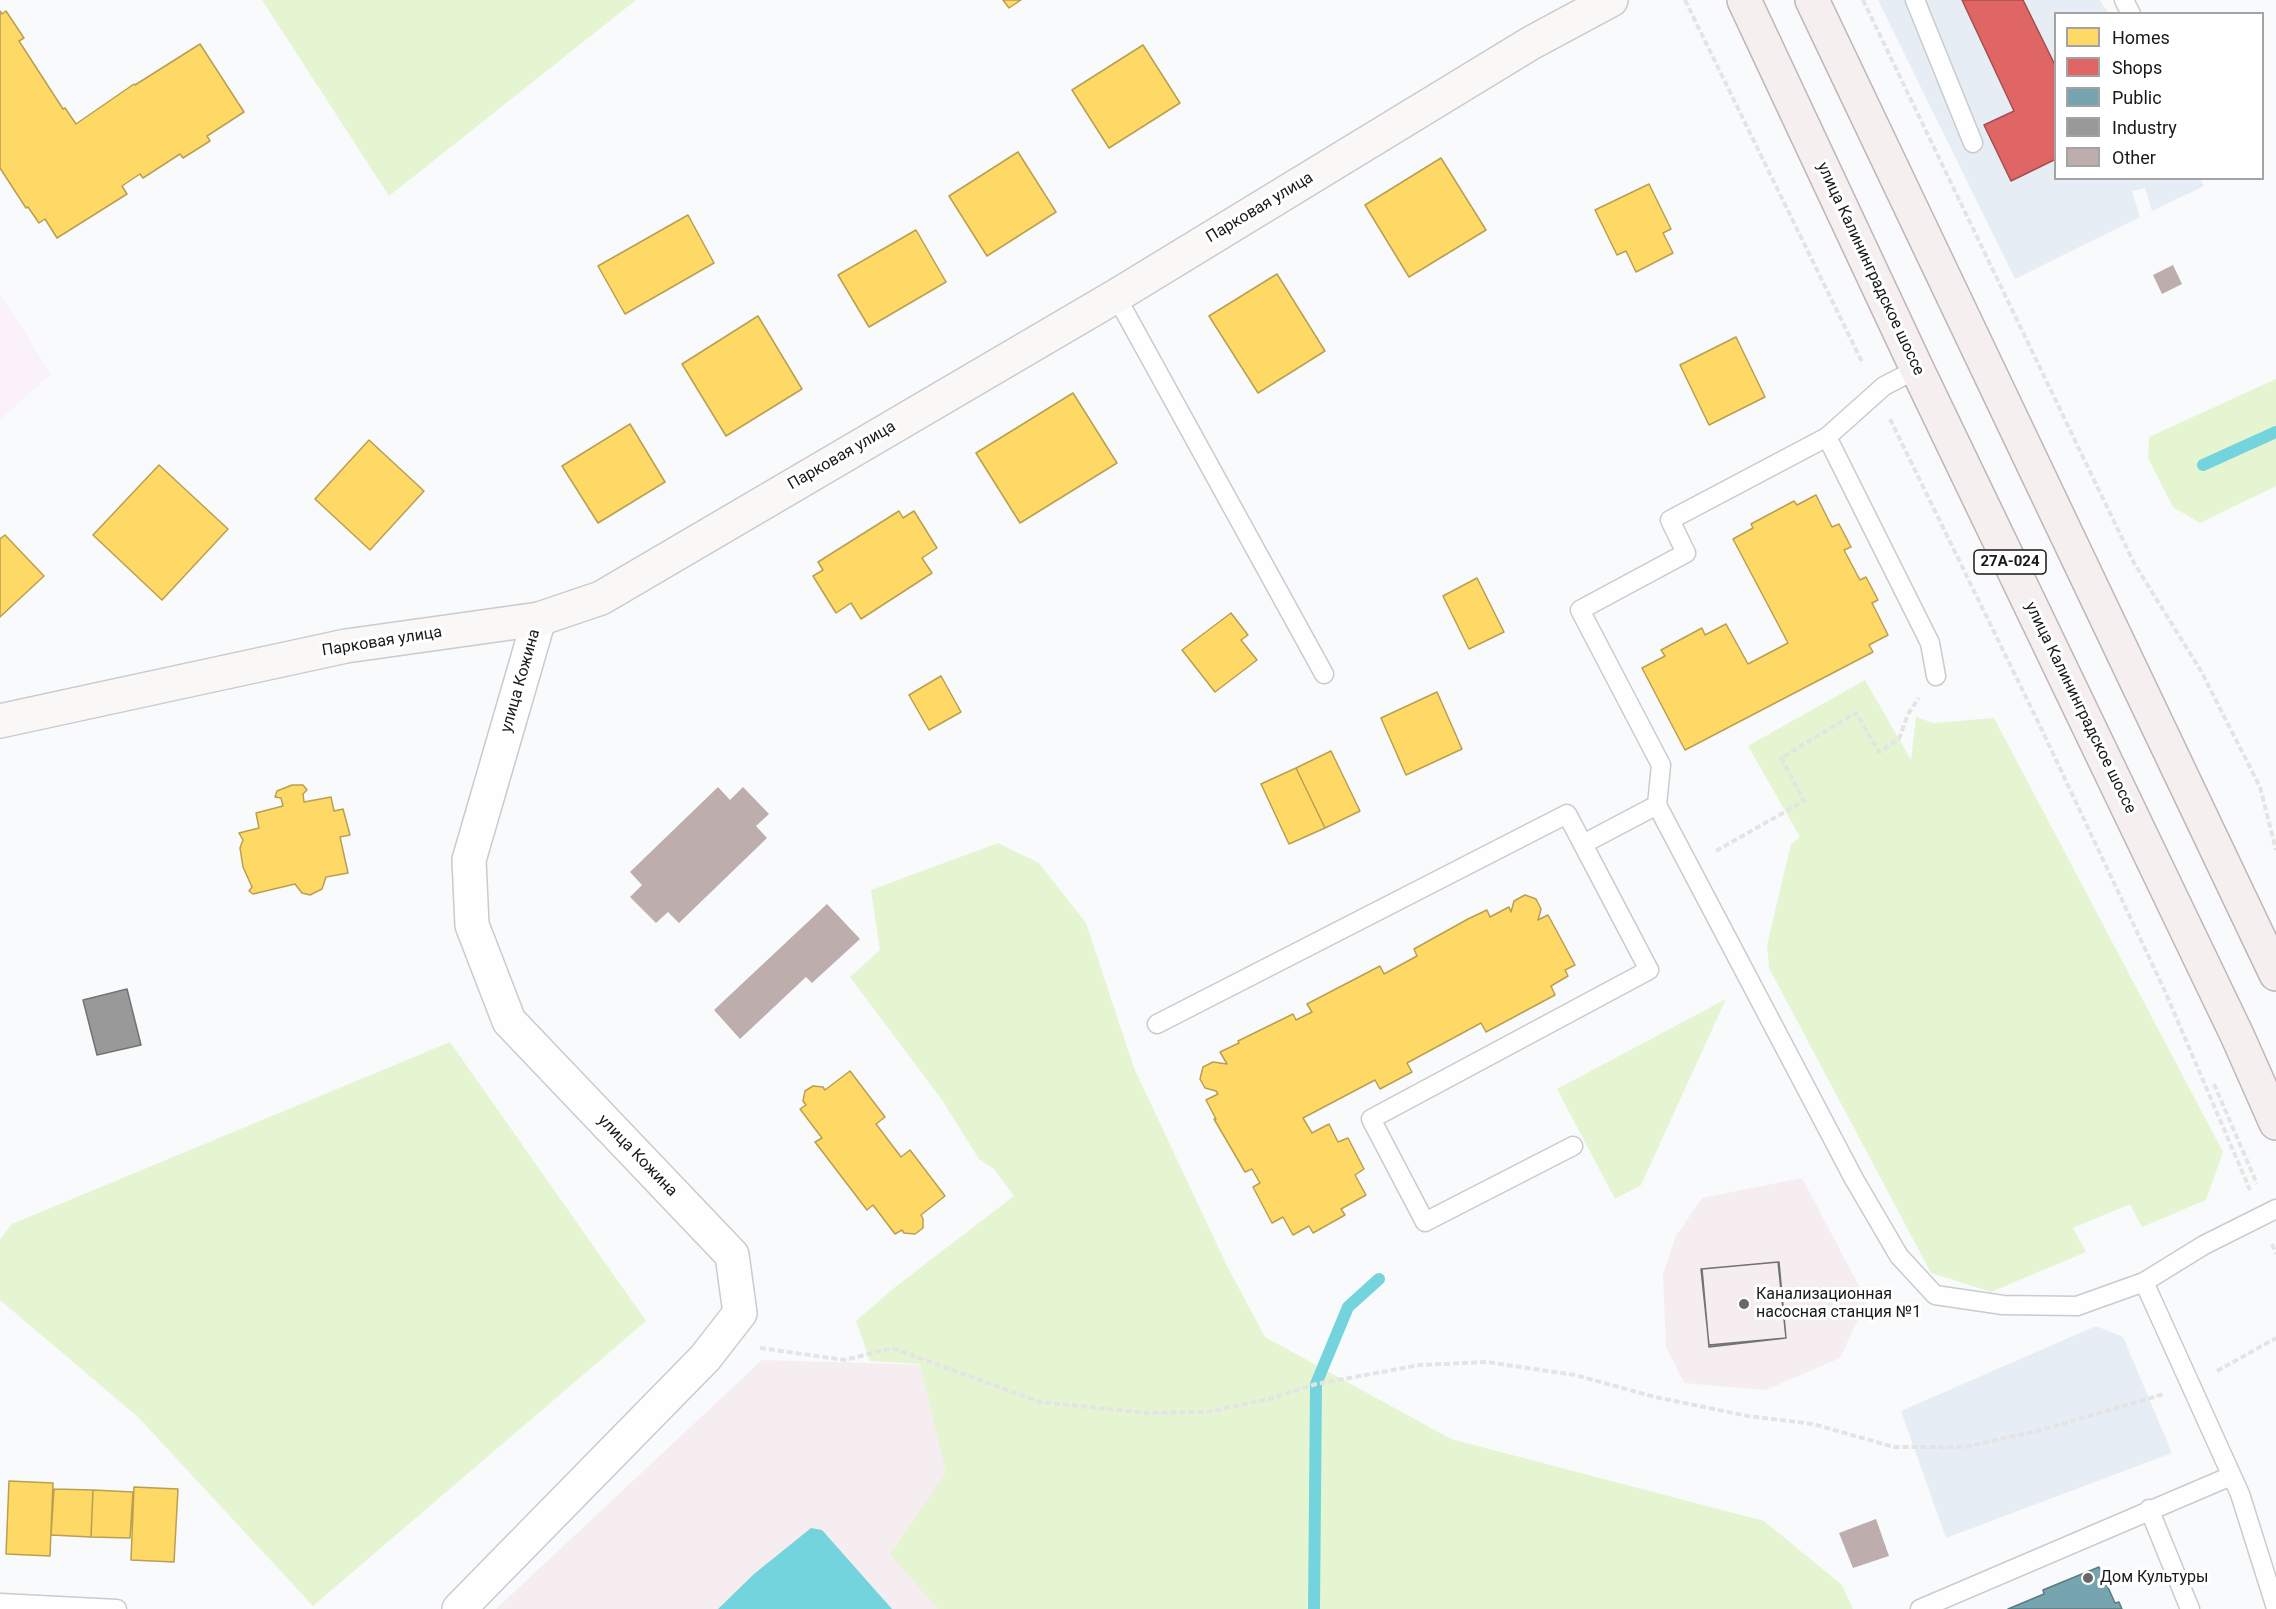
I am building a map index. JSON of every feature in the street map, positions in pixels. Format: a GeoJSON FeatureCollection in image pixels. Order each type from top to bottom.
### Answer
{"type":"FeatureCollection","features":[{"type":"Feature","properties":{"kind":"main road","name":"улица Калининградское шоссе"},"geometry":{"type":"LineString","coordinates":[[1744,0],[1917,369],[2242,1045],[2276,1123]]}},
{"type":"Feature","properties":{"kind":"main road"},"geometry":{"type":"LineString","coordinates":[[1812,0],[2276,974]]}},
{"type":"Feature","properties":{"kind":"street","name":"Парковая улица"},"geometry":{"type":"LineString","coordinates":[[0,721],[346,646],[539,619],[601,598],[1116,296],[1531,43],[1611,0]]}},
{"type":"Feature","properties":{"kind":"street","name":"улица Кожина"},"geometry":{"type":"LineString","coordinates":[[459,1609],[705,1358],[740,1313],[732,1255],[509,1022],[472,925],[469,860],[539,619]]}},
{"type":"Feature","properties":{"kind":"lane"},"geometry":{"type":"LineString","coordinates":[[1915,0],[1973,142]]}},
{"type":"Feature","properties":{"kind":"lane"},"geometry":{"type":"LineString","coordinates":[[1116,296],[1324,674]]}},
{"type":"Feature","properties":{"kind":"lane"},"geometry":{"type":"LineString","coordinates":[[1917,369],[1884,386],[1827,437],[1670,520],[1686,553],[1580,610],[1661,765],[1657,805],[1854,1179],[1899,1256],[1935,1294],[2003,1305],[2077,1306],[2144,1281],[2204,1245],[2268,1212]]}},
{"type":"Feature","properties":{"kind":"lane"},"geometry":{"type":"LineString","coordinates":[[1827,437],[1930,643],[1936,676]]}},
{"type":"Feature","properties":{"kind":"lane"},"geometry":{"type":"LineString","coordinates":[[1583,844],[1657,805]]}},
{"type":"Feature","properties":{"kind":"lane"},"geometry":{"type":"LineString","coordinates":[[1157,1024],[1567,814],[1649,970],[1371,1119],[1425,1222],[1573,1146]]}},
{"type":"Feature","properties":{"kind":"lane"},"geometry":{"type":"LineString","coordinates":[[2144,1281],[2240,1494],[2276,1608]]}},
{"type":"Feature","properties":{"kind":"lane"},"geometry":{"type":"LineString","coordinates":[[1920,1609],[2149,1509],[2231,1476]]}},
{"type":"Feature","properties":{"kind":"lane"},"geometry":{"type":"LineString","coordinates":[[2149,1509],[2190,1609]]}},
{"type":"Feature","properties":{"kind":"lane"},"geometry":{"type":"LineString","coordinates":[[0,1603],[117,1609]]}},
{"type":"Feature","properties":{"kind":"path"},"geometry":{"type":"LineString","coordinates":[[1685,0],[2041,728],[2268,1212]]}},
{"type":"Feature","properties":{"kind":"path"},"geometry":{"type":"LineString","coordinates":[[1863,0],[2134,563],[2201,671],[2260,788],[2276,850]]}},
{"type":"Feature","properties":{"kind":"path"},"geometry":{"type":"LineString","coordinates":[[1690,867],[1804,801],[1781,758],[1856,713],[1879,752],[1899,739],[1908,714]]}},
{"type":"Feature","properties":{"kind":"path"},"geometry":{"type":"LineString","coordinates":[[721,1338],[759,1348],[845,1360],[892,1348],[1040,1402],[1147,1413],[1207,1412],[1269,1399],[1316,1384],[1420,1365],[1487,1362],[1575,1375],[1655,1397],[1748,1416],[1814,1424],[1894,1447],[1965,1447],[2045,1429],[2190,1387],[2276,1338]]}},
{"type":"Feature","properties":{"kind":"shaded area"},"geometry":{"type":"Polygon","coordinates":[[[1878,0],[2100,0],[2107,12],[2054,12],[2054,180],[2201,180],[2204,186],[2152,211],[2145,188],[2132,191],[2140,217],[2015,279],[1878,0]]]}},
{"type":"Feature","properties":{"kind":"shaded area"},"geometry":{"type":"Polygon","coordinates":[[[0,294],[51,374],[0,420],[0,294]]]}},
{"type":"Feature","properties":{"kind":"shaded area"},"geometry":{"type":"Polygon","coordinates":[[[1802,1178],[1867,1301],[1840,1358],[1766,1390],[1684,1383],[1666,1347],[1663,1274],[1676,1236],[1702,1198],[1802,1178]]]}},
{"type":"Feature","properties":{"kind":"shaded area"},"geometry":{"type":"Polygon","coordinates":[[[2096,1326],[2123,1337],[2172,1453],[1946,1538],[1901,1411],[2096,1326]]]}},
{"type":"Feature","properties":{"kind":"shaded area"},"geometry":{"type":"Polygon","coordinates":[[[762,1360],[1240,1374],[1335,1609],[496,1609],[762,1360]]]}},
{"type":"Feature","properties":{"kind":"green space"},"geometry":{"type":"Polygon","coordinates":[[[262,0],[636,0],[389,196],[262,0]]]}},
{"type":"Feature","properties":{"kind":"green space"},"geometry":{"type":"Polygon","coordinates":[[[2276,379],[2276,486],[2200,523],[2173,507],[2148,458],[2149,437],[2276,379]]]}},
{"type":"Feature","properties":{"kind":"green space"},"geometry":{"type":"Polygon","coordinates":[[[1865,680],[1911,760],[1916,717],[1933,723],[1994,718],[2223,1152],[2206,1200],[2142,1227],[2130,1204],[2073,1228],[2086,1252],[1991,1292],[1931,1273],[1769,968],[1767,945],[1791,844],[1800,837],[1748,746],[1865,680]]]}},
{"type":"Feature","properties":{"kind":"green space"},"geometry":{"type":"Polygon","coordinates":[[[998,843],[1039,863],[1086,923],[1134,1068],[1228,1268],[1265,1337],[1451,1439],[1764,1521],[1842,1585],[1853,1609],[938,1609],[890,1554],[946,1473],[920,1364],[870,1361],[856,1321],[894,1288],[1014,1196],[994,1169],[979,1159],[942,1100],[850,977],[880,950],[871,890],[998,843]]]}},
{"type":"Feature","properties":{"kind":"green space"},"geometry":{"type":"Polygon","coordinates":[[[1726,999],[1641,1185],[1615,1199],[1557,1089],[1726,999]]]}},
{"type":"Feature","properties":{"kind":"green space"},"geometry":{"type":"Polygon","coordinates":[[[450,1042],[646,1321],[313,1606],[138,1417],[0,1300],[0,1239],[12,1224],[450,1042]]]}},
{"type":"Feature","properties":{"kind":"water"},"geometry":{"type":"Polygon","coordinates":[[[811,1528],[822,1530],[892,1609],[718,1609],[754,1574],[811,1528]]]}},
{"type":"Feature","properties":{"kind":"building: Homes"},"geometry":{"type":"Polygon","coordinates":[[[1003,0],[1021,0],[1009,8],[1003,0]]]}},
{"type":"Feature","properties":{"kind":"building: Homes"},"geometry":{"type":"Polygon","coordinates":[[[0,11],[2,14],[6,11],[24,38],[19,41],[63,109],[65,108],[76,124],[134,84],[200,44],[244,112],[207,136],[210,141],[183,158],[180,154],[143,178],[140,174],[122,186],[127,194],[57,238],[45,219],[39,223],[28,207],[26,208],[0,168],[0,11]]]}},
{"type":"Feature","properties":{"kind":"building: Homes"},"geometry":{"type":"Polygon","coordinates":[[[1143,45],[1180,103],[1109,148],[1072,90],[1143,45]]]}},
{"type":"Feature","properties":{"kind":"building: Homes"},"geometry":{"type":"Polygon","coordinates":[[[1018,152],[1056,212],[987,256],[949,196],[1018,152]]]}},
{"type":"Feature","properties":{"kind":"building: Homes"},"geometry":{"type":"Polygon","coordinates":[[[1441,158],[1486,230],[1409,277],[1365,205],[1441,158]]]}},
{"type":"Feature","properties":{"kind":"building: Homes"},"geometry":{"type":"Polygon","coordinates":[[[1649,184],[1671,229],[1663,233],[1673,253],[1636,272],[1626,251],[1617,255],[1595,210],[1649,184]]]}},
{"type":"Feature","properties":{"kind":"building: Homes"},"geometry":{"type":"Polygon","coordinates":[[[688,215],[714,263],[625,314],[598,266],[688,215]]]}},
{"type":"Feature","properties":{"kind":"building: Homes"},"geometry":{"type":"Polygon","coordinates":[[[916,230],[946,282],[869,327],[838,275],[916,230]]]}},
{"type":"Feature","properties":{"kind":"building: Homes"},"geometry":{"type":"Polygon","coordinates":[[[1277,274],[1325,351],[1258,393],[1209,316],[1277,274]]]}},
{"type":"Feature","properties":{"kind":"building: Homes"},"geometry":{"type":"Polygon","coordinates":[[[758,316],[802,389],[726,436],[682,364],[758,316]]]}},
{"type":"Feature","properties":{"kind":"building: Homes"},"geometry":{"type":"Polygon","coordinates":[[[1736,337],[1765,397],[1709,425],[1680,365],[1736,337]]]}},
{"type":"Feature","properties":{"kind":"building: Homes"},"geometry":{"type":"Polygon","coordinates":[[[1073,393],[1117,463],[1020,523],[976,453],[1073,393]]]}},
{"type":"Feature","properties":{"kind":"building: Homes"},"geometry":{"type":"Polygon","coordinates":[[[630,424],[665,482],[598,523],[562,466],[630,424]]]}},
{"type":"Feature","properties":{"kind":"building: Homes"},"geometry":{"type":"Polygon","coordinates":[[[369,440],[424,491],[370,550],[315,499],[369,440]]]}},
{"type":"Feature","properties":{"kind":"building: Homes"},"geometry":{"type":"Polygon","coordinates":[[[159,465],[228,529],[162,600],[93,535],[159,465]]]}},
{"type":"Feature","properties":{"kind":"building: Homes"},"geometry":{"type":"Polygon","coordinates":[[[1816,495],[1832,527],[1839,524],[1851,547],[1844,550],[1860,580],[1866,577],[1878,600],[1872,603],[1888,635],[1869,645],[1873,652],[1685,750],[1642,668],[1665,656],[1661,650],[1702,628],[1705,635],[1726,624],[1748,664],[1788,643],[1733,539],[1753,528],[1751,524],[1794,501],[1797,505],[1816,495]]]}},
{"type":"Feature","properties":{"kind":"building: Homes"},"geometry":{"type":"Polygon","coordinates":[[[899,511],[903,518],[914,511],[937,548],[922,558],[932,573],[861,619],[851,603],[836,613],[813,576],[823,570],[818,562],[899,511]]]}},
{"type":"Feature","properties":{"kind":"building: Homes"},"geometry":{"type":"Polygon","coordinates":[[[5,535],[44,576],[0,617],[0,539],[5,535]]]}},
{"type":"Feature","properties":{"kind":"building: Homes"},"geometry":{"type":"Polygon","coordinates":[[[1477,578],[1504,632],[1469,649],[1443,596],[1477,578]]]}},
{"type":"Feature","properties":{"kind":"building: Homes"},"geometry":{"type":"Polygon","coordinates":[[[1231,613],[1248,635],[1241,640],[1257,660],[1215,692],[1182,650],[1231,613]]]}},
{"type":"Feature","properties":{"kind":"building: Homes"},"geometry":{"type":"Polygon","coordinates":[[[941,676],[961,712],[929,730],[909,695],[941,676]]]}},
{"type":"Feature","properties":{"kind":"building: Homes"},"geometry":{"type":"Polygon","coordinates":[[[1437,692],[1462,749],[1406,775],[1381,718],[1437,692]]]}},
{"type":"Feature","properties":{"kind":"building: Homes"},"geometry":{"type":"Polygon","coordinates":[[[1331,751],[1360,811],[1325,828],[1296,768],[1331,751]]]}},
{"type":"Feature","properties":{"kind":"building: Homes"},"geometry":{"type":"Polygon","coordinates":[[[1296,768],[1325,828],[1289,844],[1261,784],[1296,768]]]}},
{"type":"Feature","properties":{"kind":"building: Homes"},"geometry":{"type":"Polygon","coordinates":[[[292,785],[303,785],[307,790],[303,794],[304,802],[331,797],[334,811],[343,809],[350,835],[340,837],[348,873],[326,877],[322,889],[310,895],[302,893],[295,884],[253,894],[249,891],[252,887],[243,867],[240,848],[243,840],[239,833],[259,828],[256,813],[283,806],[281,798],[275,797],[277,791],[292,785]]]}},
{"type":"Feature","properties":{"kind":"building: Homes"},"geometry":{"type":"Polygon","coordinates":[[[1525,895],[1536,899],[1541,909],[1538,920],[1548,915],[1575,965],[1565,970],[1568,976],[1551,986],[1555,995],[1486,1032],[1481,1023],[1407,1063],[1412,1072],[1380,1089],[1375,1080],[1303,1118],[1312,1133],[1329,1124],[1338,1142],[1348,1138],[1364,1169],[1355,1175],[1366,1195],[1341,1209],[1345,1215],[1313,1233],[1309,1226],[1293,1235],[1283,1217],[1272,1223],[1253,1187],[1260,1183],[1252,1169],[1245,1172],[1214,1119],[1216,1119],[1206,1100],[1218,1094],[1216,1091],[1205,1088],[1200,1079],[1203,1067],[1213,1062],[1227,1064],[1220,1052],[1239,1043],[1238,1041],[1293,1014],[1296,1020],[1312,1012],[1307,1004],[1380,966],[1384,974],[1417,956],[1414,949],[1487,910],[1490,917],[1509,907],[1511,912],[1514,901],[1525,895]]]}},
{"type":"Feature","properties":{"kind":"building: Homes"},"geometry":{"type":"Polygon","coordinates":[[[850,1071],[885,1117],[876,1124],[901,1157],[910,1150],[945,1196],[921,1215],[923,1228],[915,1234],[904,1233],[902,1230],[895,1234],[873,1205],[867,1210],[815,1142],[822,1138],[800,1109],[806,1105],[803,1101],[805,1091],[813,1086],[823,1087],[825,1090],[850,1071]]]}},
{"type":"Feature","properties":{"kind":"building: Homes"},"geometry":{"type":"Polygon","coordinates":[[[9,1481],[53,1483],[50,1556],[6,1554],[9,1481]]]}},
{"type":"Feature","properties":{"kind":"building: Homes"},"geometry":{"type":"Polygon","coordinates":[[[134,1487],[178,1489],[174,1562],[131,1560],[134,1487]]]}},
{"type":"Feature","properties":{"kind":"building: Homes"},"geometry":{"type":"Polygon","coordinates":[[[54,1489],[93,1490],[91,1537],[51,1535],[54,1489]]]}},
{"type":"Feature","properties":{"kind":"building: Homes"},"geometry":{"type":"Polygon","coordinates":[[[93,1490],[133,1492],[130,1538],[91,1537],[93,1490]]]}},
{"type":"Feature","properties":{"kind":"building: Shops"},"geometry":{"type":"Polygon","coordinates":[[[1962,0],[2023,0],[2054,63],[2054,160],[2011,181],[1984,125],[2014,111],[1962,0]]]}},
{"type":"Feature","properties":{"kind":"building: Public","name":"Дом Культуры"},"geometry":{"type":"Polygon","coordinates":[[[2099,1567],[2115,1603],[2119,1602],[2122,1609],[2008,1609],[2044,1594],[2043,1590],[2099,1567]]]}},
{"type":"Feature","properties":{"kind":"building: Industry"},"geometry":{"type":"Polygon","coordinates":[[[127,989],[141,1045],[97,1055],[83,1000],[127,989]]]}},
{"type":"Feature","properties":{"kind":"building: Industry","name":"Канализационная насосная станция №1"},"geometry":{"type":"Polygon","coordinates":[[[1778,1262],[1786,1338],[1709,1347],[1702,1269],[1778,1262]]]}},
{"type":"Feature","properties":{"kind":"building: Industry","name":"Канализационная насосная станция №1"},"geometry":{"type":"Polygon","coordinates":[[[1779,1262],[1786,1338],[1709,1345],[1701,1269],[1779,1262]]]}},
{"type":"Feature","properties":{"kind":"building: Other"},"geometry":{"type":"Polygon","coordinates":[[[2173,265],[2182,284],[2162,294],[2153,275],[2173,265]]]}},
{"type":"Feature","properties":{"kind":"building: Other"},"geometry":{"type":"Polygon","coordinates":[[[718,787],[730,800],[743,787],[769,814],[756,826],[767,838],[679,923],[668,912],[656,923],[630,897],[642,885],[630,872],[718,787]]]}},
{"type":"Feature","properties":{"kind":"building: Other"},"geometry":{"type":"Polygon","coordinates":[[[827,904],[860,939],[812,983],[806,977],[740,1039],[714,1010],[827,904]]]}},
{"type":"Feature","properties":{"kind":"building: Other"},"geometry":{"type":"Polygon","coordinates":[[[1876,1519],[1889,1556],[1853,1568],[1839,1533],[1876,1519]]]}},
{"type":"Feature","properties":{"kind":"waterway"},"geometry":{"type":"LineString","coordinates":[[2203,465],[2276,432]]}},
{"type":"Feature","properties":{"kind":"waterway"},"geometry":{"type":"LineString","coordinates":[[1314,1609],[1316,1384],[1348,1307],[1379,1279]]}},
{"type":"Feature","properties":{"kind":"place","name":"Канализационная насосная станция №1"},"geometry":{"type":"Point","coordinates":[1744,1304]}},
{"type":"Feature","properties":{"kind":"place","name":"Дом Культуры"},"geometry":{"type":"Point","coordinates":[2088,1578]}}]}
